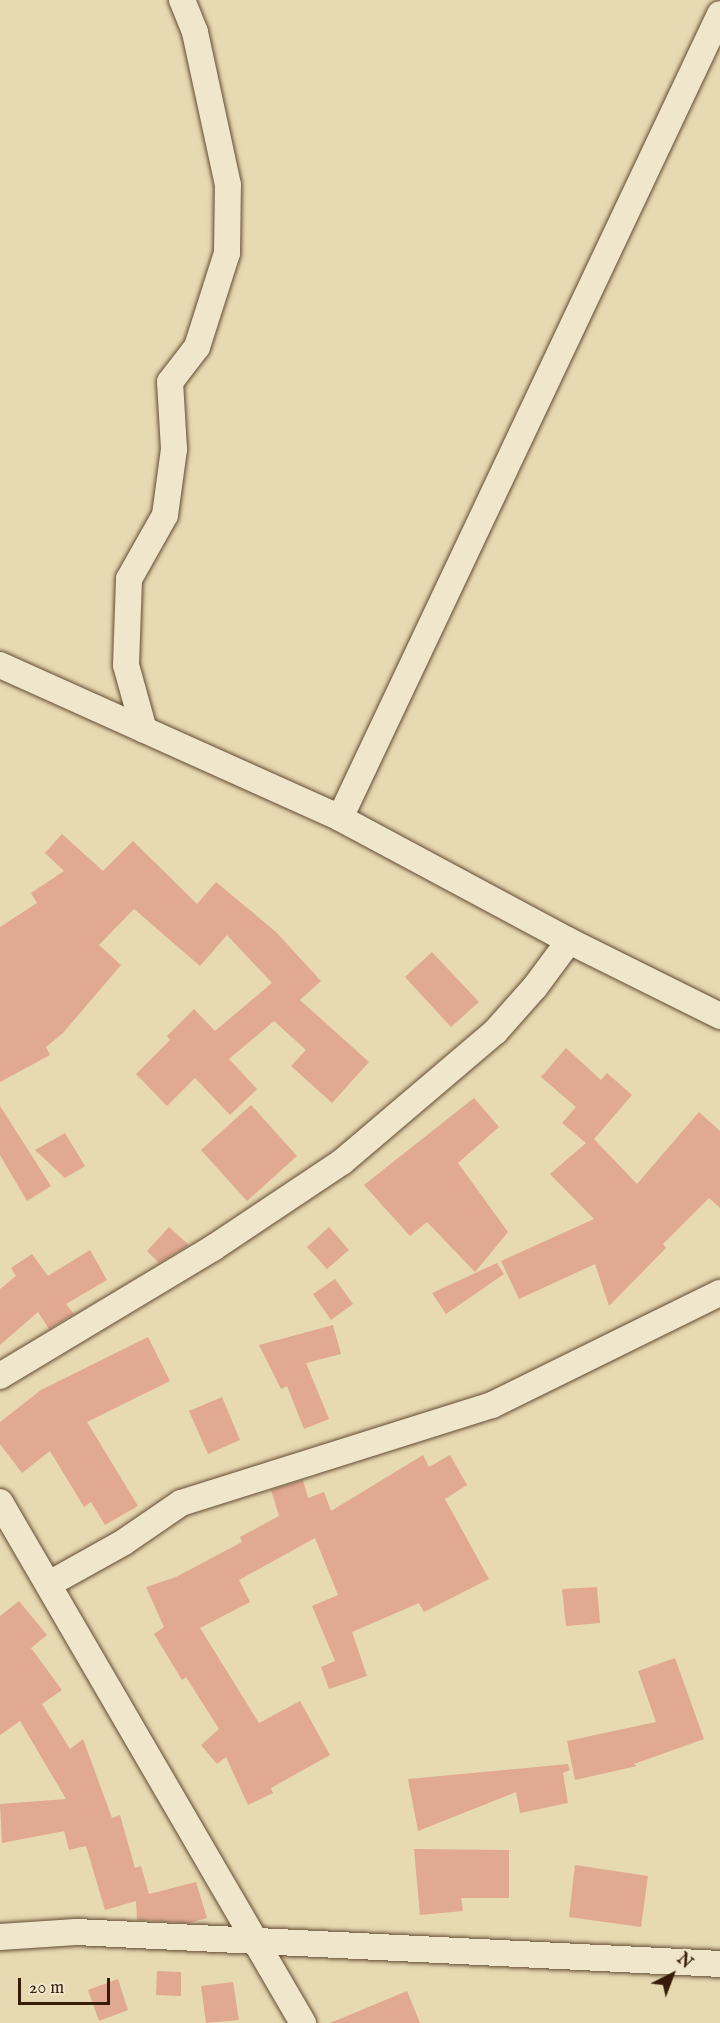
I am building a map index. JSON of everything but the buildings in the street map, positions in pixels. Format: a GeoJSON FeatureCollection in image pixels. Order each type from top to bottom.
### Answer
{"type":"FeatureCollection","features":[{"type":"Feature","properties":{"kind":"street"},"geometry":{"type":"LineString","coordinates":[[144,730],[126,665],[129,579],[165,515],[174,449],[170,382],[197,347],[227,253],[228,185],[195,32],[182,0]]}},
{"type":"Feature","properties":{"kind":"street"},"geometry":{"type":"LineString","coordinates":[[340,818],[720,14]]}},
{"type":"Feature","properties":{"kind":"street"},"geometry":{"type":"LineString","coordinates":[[0,665],[340,818],[568,941],[720,1016]]}},
{"type":"Feature","properties":{"kind":"street"},"geometry":{"type":"LineString","coordinates":[[0,1376],[213,1248],[342,1162],[495,1032],[535,987],[568,941]]}},
{"type":"Feature","properties":{"kind":"street"},"geometry":{"type":"LineString","coordinates":[[49,1584],[124,1542],[181,1503],[492,1404],[720,1293]]}},
{"type":"Feature","properties":{"kind":"street"},"geometry":{"type":"LineString","coordinates":[[0,1502],[303,2023]]}},
{"type":"Feature","properties":{"kind":"street"},"geometry":{"type":"LineString","coordinates":[[0,1937],[76,1932],[255,1938],[720,1964]]}}]}
